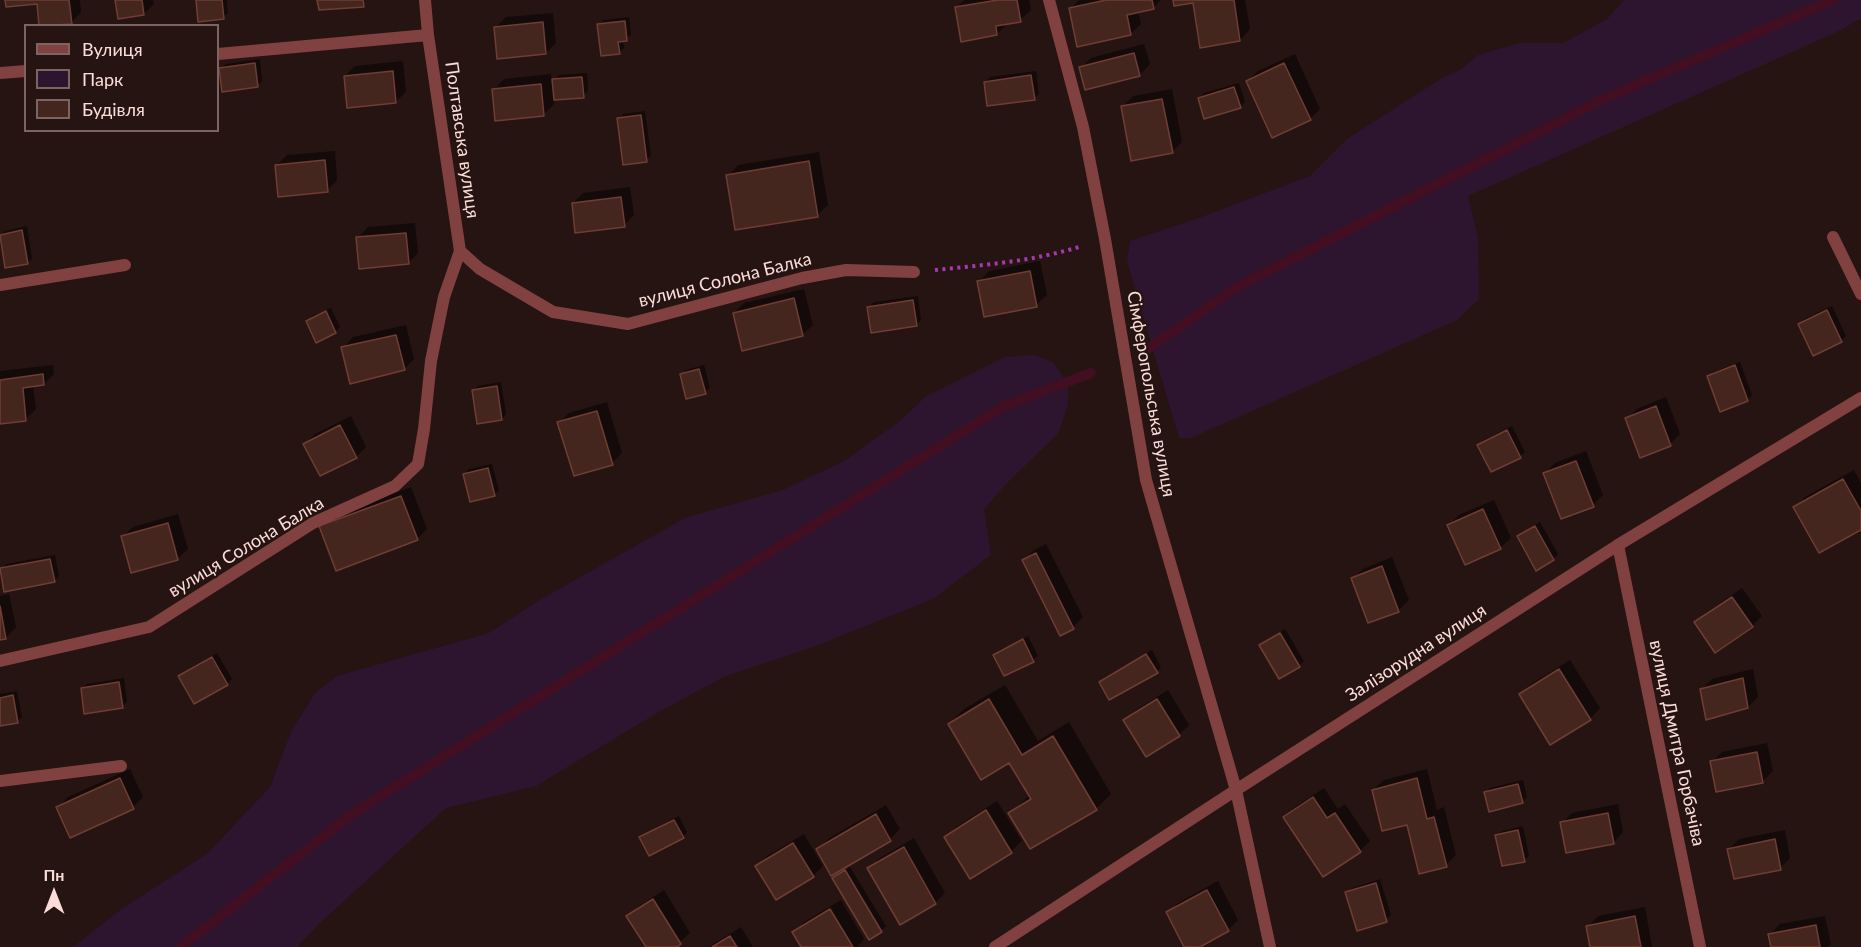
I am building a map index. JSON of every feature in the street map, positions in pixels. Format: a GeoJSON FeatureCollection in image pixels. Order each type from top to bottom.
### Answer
{"type":"FeatureCollection","features":[{"type":"Feature","properties":{"kind":"street","name":"Полтавська вулиця"},"geometry":{"type":"LineString","coordinates":[[425,0],[428,35],[460,251]]}},
{"type":"Feature","properties":{"kind":"street","name":"Сімферопольська вулиця"},"geometry":{"type":"LineString","coordinates":[[1048,0],[1083,127],[1105,239],[1146,480],[1236,790],[1270,947]]}},
{"type":"Feature","properties":{"kind":"street"},"geometry":{"type":"LineString","coordinates":[[219,54],[428,35]]}},
{"type":"Feature","properties":{"kind":"street"},"geometry":{"type":"LineString","coordinates":[[0,73],[24,71]]}},
{"type":"Feature","properties":{"kind":"street"},"geometry":{"type":"LineString","coordinates":[[1833,237],[1861,294]]}},
{"type":"Feature","properties":{"kind":"street","name":"вулиця Солона Балка"},"geometry":{"type":"LineString","coordinates":[[0,661],[149,627],[313,523],[395,486],[418,464],[431,361],[444,297],[460,251],[480,269],[553,312],[628,324],[802,278],[846,270],[914,272]]}},
{"type":"Feature","properties":{"kind":"street"},"geometry":{"type":"LineString","coordinates":[[0,285],[125,265]]}},
{"type":"Feature","properties":{"kind":"street","name":"Залізорудна вулиця"},"geometry":{"type":"LineString","coordinates":[[995,947],[1618,545],[1861,398]]}},
{"type":"Feature","properties":{"kind":"street","name":"вулиця Дмитра Горбачіва"},"geometry":{"type":"LineString","coordinates":[[1618,545],[1700,947]]}},
{"type":"Feature","properties":{"kind":"street"},"geometry":{"type":"LineString","coordinates":[[0,781],[121,766]]}},
{"type":"Feature","properties":{"kind":"path"},"geometry":{"type":"LineString","coordinates":[[914,272],[1008,262],[1066,251],[1105,239]]}},
{"type":"Feature","properties":{"kind":"green space"},"geometry":{"type":"Polygon","coordinates":[[[1624,0],[1861,0],[1861,18],[1841,30],[1468,196],[1478,238],[1479,299],[1457,320],[1191,438],[1179,438],[1127,261],[1130,241],[1310,176],[1347,139],[1442,78],[1460,70],[1478,55],[1520,43],[1563,43],[1607,19],[1624,0]]]}},
{"type":"Feature","properties":{"kind":"green space"},"geometry":{"type":"Polygon","coordinates":[[[1035,355],[1053,362],[1068,384],[1068,405],[1058,434],[1007,483],[984,509],[991,555],[933,599],[816,646],[726,676],[657,713],[536,786],[446,808],[320,923],[297,947],[73,947],[120,910],[207,854],[270,787],[291,732],[315,693],[337,676],[489,633],[538,601],[685,518],[783,490],[844,461],[899,422],[925,397],[1005,357],[1035,355]]]}},
{"type":"Feature","properties":{"kind":"building"},"geometry":{"type":"Polygon","coordinates":[[[5,0],[69,0],[72,24],[39,24],[37,4],[6,7],[5,0]]]}},
{"type":"Feature","properties":{"kind":"building"},"geometry":{"type":"Polygon","coordinates":[[[115,0],[142,0],[144,15],[118,19],[115,0]]]}},
{"type":"Feature","properties":{"kind":"building"},"geometry":{"type":"Polygon","coordinates":[[[196,0],[222,0],[224,19],[198,22],[196,0]]]}},
{"type":"Feature","properties":{"kind":"building"},"geometry":{"type":"Polygon","coordinates":[[[317,0],[363,0],[364,7],[319,10],[317,0]]]}},
{"type":"Feature","properties":{"kind":"building"},"geometry":{"type":"Polygon","coordinates":[[[998,0],[1017,0],[1021,22],[996,26],[997,35],[961,42],[955,7],[998,0]]]}},
{"type":"Feature","properties":{"kind":"building"},"geometry":{"type":"Polygon","coordinates":[[[1106,0],[1152,0],[1154,9],[1127,15],[1131,35],[1077,47],[1069,8],[1106,0]]]}},
{"type":"Feature","properties":{"kind":"building"},"geometry":{"type":"Polygon","coordinates":[[[1173,0],[1234,0],[1240,41],[1200,48],[1193,3],[1174,6],[1173,0]]]}},
{"type":"Feature","properties":{"kind":"building"},"geometry":{"type":"Polygon","coordinates":[[[625,21],[627,41],[618,42],[620,54],[601,56],[597,24],[625,21]]]}},
{"type":"Feature","properties":{"kind":"building"},"geometry":{"type":"Polygon","coordinates":[[[543,22],[546,54],[497,59],[494,27],[543,22]]]}},
{"type":"Feature","properties":{"kind":"building"},"geometry":{"type":"Polygon","coordinates":[[[1134,53],[1140,76],[1085,90],[1079,67],[1134,53]]]}},
{"type":"Feature","properties":{"kind":"building"},"geometry":{"type":"Polygon","coordinates":[[[255,63],[258,87],[222,92],[219,68],[255,63]]]}},
{"type":"Feature","properties":{"kind":"building"},"geometry":{"type":"Polygon","coordinates":[[[1284,63],[1311,120],[1272,138],[1246,81],[1284,63]]]}},
{"type":"Feature","properties":{"kind":"building"},"geometry":{"type":"Polygon","coordinates":[[[393,71],[396,103],[347,108],[344,76],[393,71]]]}},
{"type":"Feature","properties":{"kind":"building"},"geometry":{"type":"Polygon","coordinates":[[[1031,75],[1035,100],[987,106],[984,82],[1031,75]]]}},
{"type":"Feature","properties":{"kind":"building"},"geometry":{"type":"Polygon","coordinates":[[[582,77],[584,98],[554,100],[552,79],[582,77]]]}},
{"type":"Feature","properties":{"kind":"building"},"geometry":{"type":"Polygon","coordinates":[[[541,84],[544,116],[495,121],[492,89],[541,84]]]}},
{"type":"Feature","properties":{"kind":"building"},"geometry":{"type":"Polygon","coordinates":[[[1234,87],[1241,108],[1204,119],[1198,98],[1234,87]]]}},
{"type":"Feature","properties":{"kind":"building"},"geometry":{"type":"Polygon","coordinates":[[[1162,99],[1173,153],[1131,161],[1121,106],[1162,99]]]}},
{"type":"Feature","properties":{"kind":"building"},"geometry":{"type":"Polygon","coordinates":[[[641,115],[647,162],[623,165],[617,118],[641,115]]]}},
{"type":"Feature","properties":{"kind":"building"},"geometry":{"type":"Polygon","coordinates":[[[325,160],[328,192],[278,197],[275,165],[325,160]]]}},
{"type":"Feature","properties":{"kind":"building"},"geometry":{"type":"Polygon","coordinates":[[[809,161],[818,217],[735,230],[726,175],[809,161]]]}},
{"type":"Feature","properties":{"kind":"building"},"geometry":{"type":"Polygon","coordinates":[[[621,197],[625,227],[575,233],[572,203],[621,197]]]}},
{"type":"Feature","properties":{"kind":"building"},"geometry":{"type":"Polygon","coordinates":[[[22,230],[28,264],[5,268],[0,235],[22,230]]]}},
{"type":"Feature","properties":{"kind":"building"},"geometry":{"type":"Polygon","coordinates":[[[406,233],[409,264],[359,269],[356,237],[406,233]]]}},
{"type":"Feature","properties":{"kind":"building"},"geometry":{"type":"Polygon","coordinates":[[[1030,271],[1037,307],[984,317],[977,281],[1030,271]]]}},
{"type":"Feature","properties":{"kind":"building"},"geometry":{"type":"Polygon","coordinates":[[[794,298],[803,336],[742,351],[733,313],[794,298]]]}},
{"type":"Feature","properties":{"kind":"building"},"geometry":{"type":"Polygon","coordinates":[[[913,300],[917,326],[871,333],[867,307],[913,300]]]}},
{"type":"Feature","properties":{"kind":"building"},"geometry":{"type":"Polygon","coordinates":[[[1827,310],[1842,342],[1813,356],[1798,324],[1827,310]]]}},
{"type":"Feature","properties":{"kind":"building"},"geometry":{"type":"Polygon","coordinates":[[[326,311],[336,333],[316,343],[306,321],[326,311]]]}},
{"type":"Feature","properties":{"kind":"building"},"geometry":{"type":"Polygon","coordinates":[[[396,335],[405,370],[350,384],[341,347],[396,335]]]}},
{"type":"Feature","properties":{"kind":"building"},"geometry":{"type":"Polygon","coordinates":[[[1735,365],[1748,401],[1720,412],[1707,376],[1735,365]]]}},
{"type":"Feature","properties":{"kind":"building"},"geometry":{"type":"Polygon","coordinates":[[[699,369],[706,394],[686,399],[680,374],[699,369]]]}},
{"type":"Feature","properties":{"kind":"building"},"geometry":{"type":"Polygon","coordinates":[[[43,374],[44,385],[23,388],[26,421],[0,424],[0,380],[43,374]]]}},
{"type":"Feature","properties":{"kind":"building"},"geometry":{"type":"Polygon","coordinates":[[[497,386],[502,420],[477,424],[472,390],[497,386]]]}},
{"type":"Feature","properties":{"kind":"building"},"geometry":{"type":"Polygon","coordinates":[[[1656,406],[1671,446],[1640,458],[1625,418],[1656,406]]]}},
{"type":"Feature","properties":{"kind":"building"},"geometry":{"type":"Polygon","coordinates":[[[597,411],[613,465],[574,476],[557,422],[597,411]]]}},
{"type":"Feature","properties":{"kind":"building"},"geometry":{"type":"Polygon","coordinates":[[[340,425],[357,458],[320,476],[303,444],[340,425]]]}},
{"type":"Feature","properties":{"kind":"building"},"geometry":{"type":"Polygon","coordinates":[[[1507,430],[1521,458],[1491,472],[1477,445],[1507,430]]]}},
{"type":"Feature","properties":{"kind":"building"},"geometry":{"type":"Polygon","coordinates":[[[1576,461],[1594,507],[1561,519],[1543,473],[1576,461]]]}},
{"type":"Feature","properties":{"kind":"building"},"geometry":{"type":"Polygon","coordinates":[[[488,468],[495,496],[470,502],[463,474],[488,468]]]}},
{"type":"Feature","properties":{"kind":"building"},"geometry":{"type":"Polygon","coordinates":[[[1843,479],[1861,511],[1861,530],[1819,553],[1793,507],[1843,479]]]}},
{"type":"Feature","properties":{"kind":"building"},"geometry":{"type":"Polygon","coordinates":[[[401,496],[418,540],[336,571],[319,526],[401,496]]]}},
{"type":"Feature","properties":{"kind":"building"},"geometry":{"type":"Polygon","coordinates":[[[1483,509],[1501,549],[1465,565],[1447,525],[1483,509]]]}},
{"type":"Feature","properties":{"kind":"building"},"geometry":{"type":"Polygon","coordinates":[[[168,523],[178,560],[131,573],[121,536],[168,523]]]}},
{"type":"Feature","properties":{"kind":"building"},"geometry":{"type":"Polygon","coordinates":[[[1535,526],[1554,560],[1536,571],[1517,536],[1535,526]]]}},
{"type":"Feature","properties":{"kind":"building"},"geometry":{"type":"Polygon","coordinates":[[[1036,553],[1074,629],[1060,636],[1022,560],[1036,553]]]}},
{"type":"Feature","properties":{"kind":"building"},"geometry":{"type":"Polygon","coordinates":[[[50,559],[55,582],[4,592],[0,568],[50,559]]]}},
{"type":"Feature","properties":{"kind":"building"},"geometry":{"type":"Polygon","coordinates":[[[1382,566],[1399,612],[1368,623],[1351,578],[1382,566]]]}},
{"type":"Feature","properties":{"kind":"building"},"geometry":{"type":"Polygon","coordinates":[[[1732,597],[1753,627],[1715,653],[1694,622],[1732,597]]]}},
{"type":"Feature","properties":{"kind":"building"},"geometry":{"type":"Polygon","coordinates":[[[0,606],[6,639],[0,640],[0,606]]]}},
{"type":"Feature","properties":{"kind":"building"},"geometry":{"type":"Polygon","coordinates":[[[1280,633],[1300,667],[1279,679],[1259,645],[1280,633]]]}},
{"type":"Feature","properties":{"kind":"building"},"geometry":{"type":"Polygon","coordinates":[[[1023,639],[1034,662],[1004,676],[993,655],[1023,639]]]}},
{"type":"Feature","properties":{"kind":"building"},"geometry":{"type":"Polygon","coordinates":[[[1146,654],[1158,673],[1109,700],[1099,682],[1146,654]]]}},
{"type":"Feature","properties":{"kind":"building"},"geometry":{"type":"Polygon","coordinates":[[[212,657],[228,685],[194,704],[178,676],[212,657]]]}},
{"type":"Feature","properties":{"kind":"building"},"geometry":{"type":"Polygon","coordinates":[[[1559,669],[1591,720],[1550,745],[1519,694],[1559,669]]]}},
{"type":"Feature","properties":{"kind":"building"},"geometry":{"type":"Polygon","coordinates":[[[1743,678],[1748,708],[1706,720],[1700,689],[1743,678]]]}},
{"type":"Feature","properties":{"kind":"building"},"geometry":{"type":"Polygon","coordinates":[[[119,682],[123,708],[84,714],[81,688],[119,682]]]}},
{"type":"Feature","properties":{"kind":"building"},"geometry":{"type":"Polygon","coordinates":[[[13,695],[18,723],[0,726],[0,698],[13,695]]]}},
{"type":"Feature","properties":{"kind":"building"},"geometry":{"type":"Polygon","coordinates":[[[989,699],[1022,755],[1053,736],[1097,810],[1030,849],[1008,813],[1031,799],[1009,763],[981,780],[948,724],[989,699]]]}},
{"type":"Feature","properties":{"kind":"building"},"geometry":{"type":"Polygon","coordinates":[[[1157,699],[1180,736],[1146,757],[1123,720],[1157,699]]]}},
{"type":"Feature","properties":{"kind":"building"},"geometry":{"type":"Polygon","coordinates":[[[1757,752],[1763,783],[1716,792],[1710,761],[1757,752]]]}},
{"type":"Feature","properties":{"kind":"building"},"geometry":{"type":"Polygon","coordinates":[[[120,778],[134,809],[70,838],[56,807],[120,778]]]}},
{"type":"Feature","properties":{"kind":"building"},"geometry":{"type":"Polygon","coordinates":[[[1417,778],[1427,819],[1434,817],[1447,867],[1419,874],[1407,825],[1382,831],[1372,790],[1417,778]]]}},
{"type":"Feature","properties":{"kind":"building"},"geometry":{"type":"Polygon","coordinates":[[[1518,784],[1523,803],[1489,812],[1484,792],[1518,784]]]}},
{"type":"Feature","properties":{"kind":"building"},"geometry":{"type":"Polygon","coordinates":[[[1313,797],[1327,818],[1335,813],[1361,852],[1323,877],[1283,817],[1313,797]]]}},
{"type":"Feature","properties":{"kind":"building"},"geometry":{"type":"Polygon","coordinates":[[[986,810],[1012,853],[970,879],[944,837],[986,810]]]}},
{"type":"Feature","properties":{"kind":"building"},"geometry":{"type":"Polygon","coordinates":[[[1608,813],[1614,844],[1566,853],[1560,822],[1608,813]]]}},
{"type":"Feature","properties":{"kind":"building"},"geometry":{"type":"Polygon","coordinates":[[[876,814],[891,841],[831,876],[816,849],[876,814]]]}},
{"type":"Feature","properties":{"kind":"building"},"geometry":{"type":"Polygon","coordinates":[[[674,820],[684,838],[649,856],[639,837],[674,820]]]}},
{"type":"Feature","properties":{"kind":"building"},"geometry":{"type":"Polygon","coordinates":[[[1518,830],[1525,862],[1502,866],[1495,835],[1518,830]]]}},
{"type":"Feature","properties":{"kind":"building"},"geometry":{"type":"Polygon","coordinates":[[[1775,839],[1781,870],[1734,879],[1727,849],[1775,839]]]}},
{"type":"Feature","properties":{"kind":"building"},"geometry":{"type":"Polygon","coordinates":[[[793,843],[814,877],[776,900],[755,866],[793,843]]]}},
{"type":"Feature","properties":{"kind":"building"},"geometry":{"type":"Polygon","coordinates":[[[904,847],[936,904],[900,925],[867,868],[904,847]]]}},
{"type":"Feature","properties":{"kind":"building"},"geometry":{"type":"Polygon","coordinates":[[[845,870],[882,932],[869,940],[832,878],[845,870]]]}},
{"type":"Feature","properties":{"kind":"building"},"geometry":{"type":"Polygon","coordinates":[[[1376,883],[1387,922],[1357,931],[1345,892],[1376,883]]]}},
{"type":"Feature","properties":{"kind":"building"},"geometry":{"type":"Polygon","coordinates":[[[1207,890],[1229,931],[1200,947],[1184,947],[1166,912],[1207,890]]]}},
{"type":"Feature","properties":{"kind":"building"},"geometry":{"type":"Polygon","coordinates":[[[653,899],[681,944],[677,947],[646,947],[626,916],[653,899]]]}},
{"type":"Feature","properties":{"kind":"building"},"geometry":{"type":"Polygon","coordinates":[[[830,909],[853,947],[801,947],[792,932],[830,909]]]}},
{"type":"Feature","properties":{"kind":"building"},"geometry":{"type":"Polygon","coordinates":[[[1635,916],[1641,947],[1590,947],[1586,926],[1635,916]]]}},
{"type":"Feature","properties":{"kind":"building"},"geometry":{"type":"Polygon","coordinates":[[[1816,925],[1820,947],[1771,947],[1768,934],[1816,925]]]}},
{"type":"Feature","properties":{"kind":"building"},"geometry":{"type":"Polygon","coordinates":[[[730,936],[737,947],[712,947],[730,936]]]}},
{"type":"Feature","properties":{"kind":"waterway"},"geometry":{"type":"LineString","coordinates":[[1145,351],[1237,287],[1603,99],[1833,0]]}},
{"type":"Feature","properties":{"kind":"waterway"},"geometry":{"type":"LineString","coordinates":[[181,947],[352,814],[1004,406],[1091,373]]}}]}
